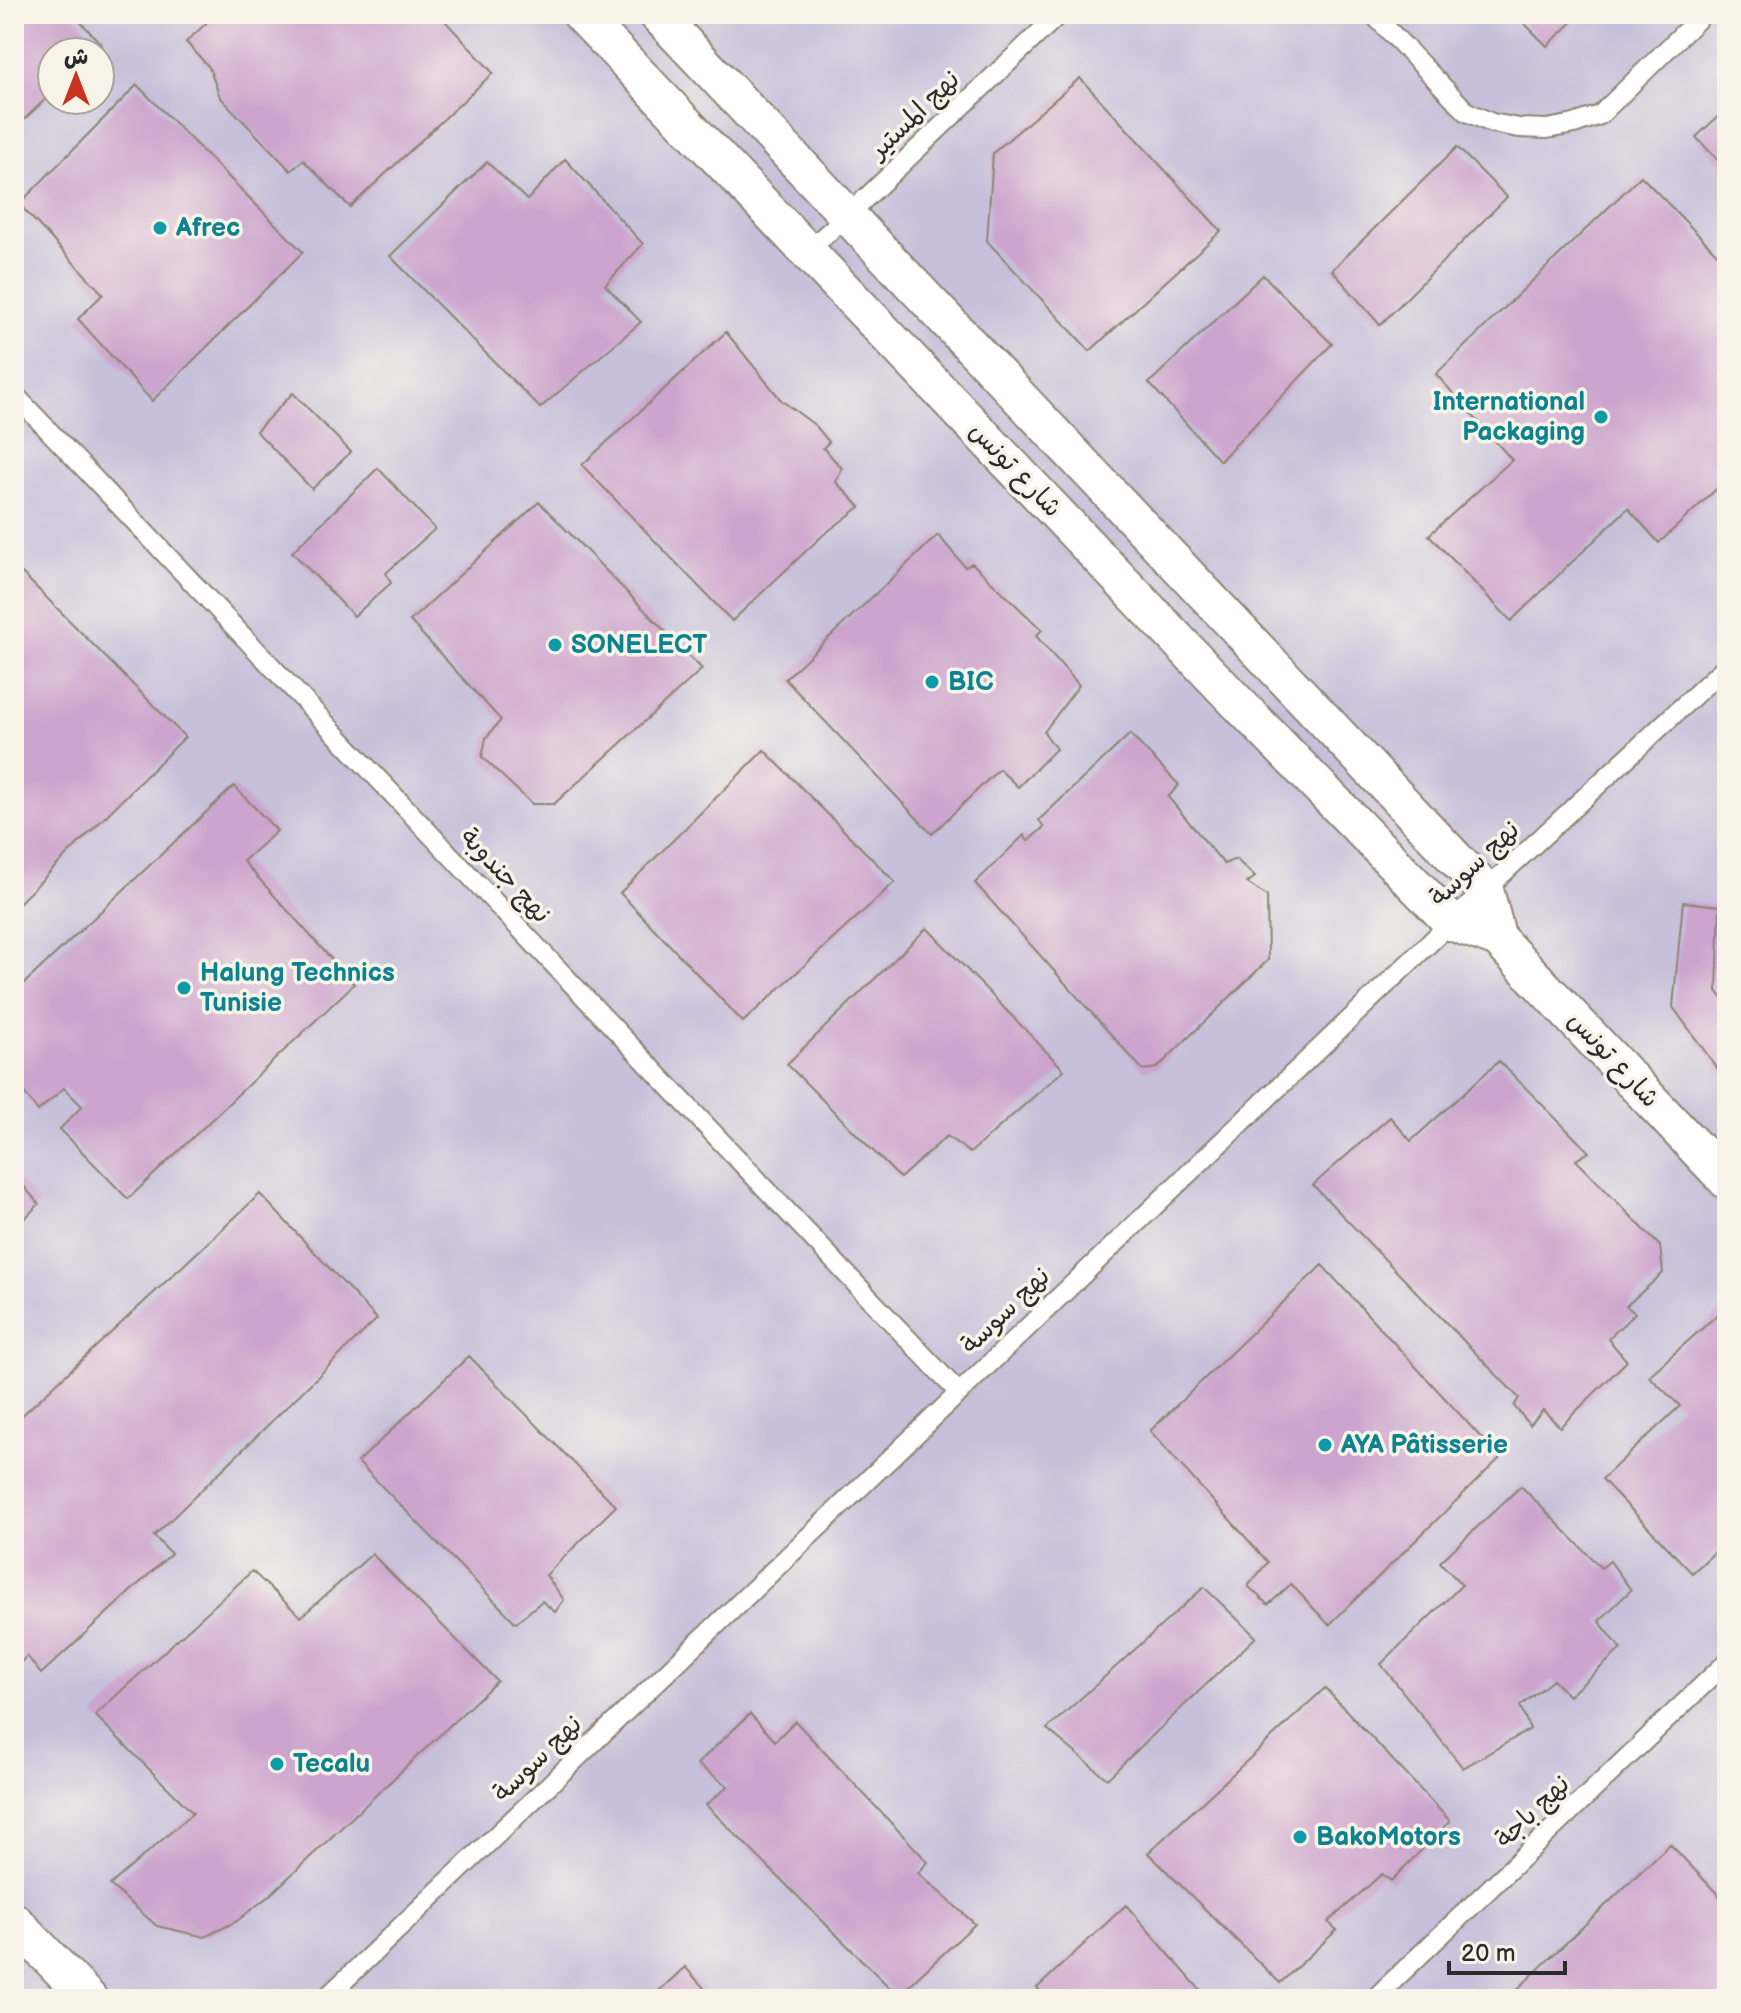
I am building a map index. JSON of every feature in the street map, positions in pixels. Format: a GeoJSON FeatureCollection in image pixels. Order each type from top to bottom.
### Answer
{"type":"FeatureCollection","features":[{"type":"Feature","properties":{"kind":"street","name":"شارع تونس"},"geometry":{"type":"LineString","coordinates":[[581,14],[1451,922]]}},
{"type":"Feature","properties":{"kind":"street","name":"شارع تونس"},"geometry":{"type":"LineString","coordinates":[[657,14],[1485,890]]}},
{"type":"Feature","properties":{"kind":"street"},"geometry":{"type":"LineString","coordinates":[[1485,890],[1498,939]]}},
{"type":"Feature","properties":{"kind":"street"},"geometry":{"type":"LineString","coordinates":[[1451,922],[1498,939]]}},
{"type":"Feature","properties":{"kind":"street","name":"شارع تونس"},"geometry":{"type":"LineString","coordinates":[[1498,939],[1727,1181]]}},
{"type":"Feature","properties":{"kind":"street"},"geometry":{"type":"LineString","coordinates":[[14,1921],[89,1999]]}},
{"type":"Feature","properties":{"kind":"lane","name":"نهج المستير"},"geometry":{"type":"LineString","coordinates":[[806,252],[1059,14]]}},
{"type":"Feature","properties":{"kind":"lane"},"geometry":{"type":"LineString","coordinates":[[1373,14],[1467,112],[1492,123],[1547,129],[1600,115],[1703,14]]}},
{"type":"Feature","properties":{"kind":"lane","name":"نهج جندوبة"},"geometry":{"type":"LineString","coordinates":[[14,394],[959,1393]]}},
{"type":"Feature","properties":{"kind":"lane","name":"نهج سوسة"},"geometry":{"type":"LineString","coordinates":[[325,1999],[1451,922],[1727,665]]}},
{"type":"Feature","properties":{"kind":"lane","name":"نهج باجة"},"geometry":{"type":"LineString","coordinates":[[1374,1999],[1727,1662]]}},
{"type":"Feature","properties":{"kind":"shaded area"},"geometry":{"type":"Polygon","coordinates":[[[14,14],[1727,14],[1727,1999],[14,1999],[14,14]]]}},
{"type":"Feature","properties":{"kind":"building"},"geometry":{"type":"Polygon","coordinates":[[[14,14],[73,14],[94,36],[36,36],[36,108],[14,129],[14,14]]]}},
{"type":"Feature","properties":{"kind":"building"},"geometry":{"type":"Polygon","coordinates":[[[216,14],[443,14],[446,22],[493,73],[350,207],[303,160],[291,171],[220,97],[209,67],[186,42],[216,14]]]}},
{"type":"Feature","properties":{"kind":"building"},"geometry":{"type":"Polygon","coordinates":[[[1515,14],[1581,14],[1547,46],[1515,14]]]}},
{"type":"Feature","properties":{"kind":"building"},"geometry":{"type":"Polygon","coordinates":[[[1080,78],[1221,231],[1090,351],[987,241],[993,153],[1080,78]]]}},
{"type":"Feature","properties":{"kind":"building","name":"Afrec"},"geometry":{"type":"Polygon","coordinates":[[[137,85],[303,252],[152,401],[78,319],[103,294],[19,204],[106,116],[116,116],[116,106],[137,85]]]}},
{"type":"Feature","properties":{"kind":"building"},"geometry":{"type":"Polygon","coordinates":[[[1727,108],[1727,170],[1696,137],[1727,108]]]}},
{"type":"Feature","properties":{"kind":"building"},"geometry":{"type":"Polygon","coordinates":[[[1457,147],[1507,197],[1380,325],[1332,270],[1457,147]]]}},
{"type":"Feature","properties":{"kind":"building"},"geometry":{"type":"Polygon","coordinates":[[[565,159],[643,244],[605,285],[641,322],[540,408],[390,256],[487,162],[527,200],[565,159]]]}},
{"type":"Feature","properties":{"kind":"building","name":"International Packaging"},"geometry":{"type":"Polygon","coordinates":[[[1641,176],[1727,264],[1727,479],[1659,543],[1628,508],[1511,621],[1429,535],[1512,460],[1436,374],[1641,176]]]}},
{"type":"Feature","properties":{"kind":"building"},"geometry":{"type":"Polygon","coordinates":[[[1263,275],[1332,344],[1220,461],[1149,383],[1263,275]]]}},
{"type":"Feature","properties":{"kind":"building"},"geometry":{"type":"Polygon","coordinates":[[[726,332],[781,400],[816,426],[829,442],[823,448],[842,468],[836,482],[860,507],[823,535],[732,621],[582,465],[726,332]]]}},
{"type":"Feature","properties":{"kind":"building"},"geometry":{"type":"Polygon","coordinates":[[[293,393],[351,452],[312,489],[256,431],[293,393]]]}},
{"type":"Feature","properties":{"kind":"building"},"geometry":{"type":"Polygon","coordinates":[[[378,468],[435,529],[386,573],[391,583],[354,616],[292,552],[378,468]]]}},
{"type":"Feature","properties":{"kind":"building","name":"SONELECT"},"geometry":{"type":"Polygon","coordinates":[[[539,502],[702,669],[554,804],[532,804],[482,757],[486,738],[501,720],[410,621],[539,502]]]}},
{"type":"Feature","properties":{"kind":"building","name":"BIC"},"geometry":{"type":"Polygon","coordinates":[[[938,535],[965,567],[972,563],[1042,630],[1036,636],[1079,685],[1044,732],[1056,749],[1018,787],[999,769],[932,834],[785,679],[938,535]]]}},
{"type":"Feature","properties":{"kind":"building"},"geometry":{"type":"Polygon","coordinates":[[[14,565],[185,737],[14,908],[14,565]]]}},
{"type":"Feature","properties":{"kind":"building"},"geometry":{"type":"Polygon","coordinates":[[[1130,734],[1179,785],[1168,797],[1224,864],[1236,859],[1255,877],[1247,883],[1267,896],[1268,960],[1157,1068],[1143,1070],[975,883],[1024,835],[1028,841],[1044,827],[1039,820],[1130,734]]]}},
{"type":"Feature","properties":{"kind":"building"},"geometry":{"type":"Polygon","coordinates":[[[764,750],[895,882],[743,1022],[620,893],[764,750]]]}},
{"type":"Feature","properties":{"kind":"building","name":"Halung Technics Tunisie"},"geometry":{"type":"Polygon","coordinates":[[[234,786],[277,831],[243,861],[354,984],[128,1199],[60,1129],[82,1106],[64,1088],[38,1111],[14,1079],[14,993],[234,786]]]}},
{"type":"Feature","properties":{"kind":"building"},"geometry":{"type":"Polygon","coordinates":[[[1683,902],[1720,906],[1717,991],[1727,1004],[1727,1076],[1722,1075],[1673,1007],[1683,902]]]}},
{"type":"Feature","properties":{"kind":"building"},"geometry":{"type":"Polygon","coordinates":[[[927,928],[1064,1070],[970,1153],[947,1136],[900,1178],[787,1064],[927,928]]]}},
{"type":"Feature","properties":{"kind":"building"},"geometry":{"type":"Polygon","coordinates":[[[1499,1061],[1589,1152],[1576,1160],[1660,1246],[1663,1273],[1626,1306],[1635,1313],[1608,1339],[1627,1361],[1560,1427],[1543,1410],[1530,1425],[1514,1406],[1519,1398],[1313,1185],[1390,1117],[1411,1141],[1499,1061]]]}},
{"type":"Feature","properties":{"kind":"building"},"geometry":{"type":"Polygon","coordinates":[[[14,1175],[39,1204],[14,1229],[14,1175]]]}},
{"type":"Feature","properties":{"kind":"building"},"geometry":{"type":"Polygon","coordinates":[[[260,1194],[377,1319],[154,1536],[171,1554],[41,1674],[27,1656],[14,1669],[14,1423],[260,1194]]]}},
{"type":"Feature","properties":{"kind":"building","name":"AYA Pâtisserie"},"geometry":{"type":"Polygon","coordinates":[[[1322,1265],[1500,1458],[1329,1625],[1291,1584],[1268,1605],[1248,1586],[1268,1562],[1150,1431],[1322,1265]]]}},
{"type":"Feature","properties":{"kind":"building"},"geometry":{"type":"Polygon","coordinates":[[[1725,1308],[1727,1541],[1692,1573],[1602,1479],[1680,1406],[1649,1376],[1725,1308]]]}},
{"type":"Feature","properties":{"kind":"building"},"geometry":{"type":"Polygon","coordinates":[[[469,1356],[616,1506],[546,1575],[564,1600],[555,1612],[542,1601],[516,1623],[358,1462],[469,1356]]]}},
{"type":"Feature","properties":{"kind":"building"},"geometry":{"type":"Polygon","coordinates":[[[1521,1486],[1601,1568],[1610,1561],[1631,1590],[1599,1621],[1621,1649],[1569,1696],[1553,1680],[1520,1706],[1530,1729],[1463,1768],[1381,1664],[1462,1585],[1440,1562],[1521,1486]]]}},
{"type":"Feature","properties":{"kind":"building","name":"Tecalu"},"geometry":{"type":"Polygon","coordinates":[[[372,1554],[497,1681],[270,1895],[237,1921],[205,1937],[157,1926],[110,1885],[193,1813],[95,1715],[252,1571],[301,1617],[372,1554]]]}},
{"type":"Feature","properties":{"kind":"building"},"geometry":{"type":"Polygon","coordinates":[[[1204,1587],[1256,1637],[1107,1779],[1047,1729],[1204,1587]]]}},
{"type":"Feature","properties":{"kind":"building","name":"BakoMotors"},"geometry":{"type":"Polygon","coordinates":[[[1325,1688],[1450,1821],[1391,1881],[1382,1874],[1328,1922],[1337,1930],[1280,1983],[1148,1853],[1325,1688]]]}},
{"type":"Feature","properties":{"kind":"building"},"geometry":{"type":"Polygon","coordinates":[[[750,1714],[775,1741],[795,1721],[928,1862],[918,1873],[975,1924],[898,1996],[706,1805],[728,1786],[697,1764],[750,1714]]]}},
{"type":"Feature","properties":{"kind":"building"},"geometry":{"type":"Polygon","coordinates":[[[1670,1844],[1727,1904],[1727,1999],[1507,1999],[1670,1844]]]}},
{"type":"Feature","properties":{"kind":"building"},"geometry":{"type":"Polygon","coordinates":[[[1126,1905],[1208,1999],[1047,1999],[1037,1988],[1126,1905]]]}},
{"type":"Feature","properties":{"kind":"building"},"geometry":{"type":"Polygon","coordinates":[[[685,1967],[714,1999],[650,1999],[685,1967]]]}},
{"type":"Feature","properties":{"kind":"place","name":"Afrec"},"geometry":{"type":"Point","coordinates":[160,228]}},
{"type":"Feature","properties":{"kind":"place","name":"International Packaging"},"geometry":{"type":"Point","coordinates":[1601,417]}},
{"type":"Feature","properties":{"kind":"place","name":"SONELECT"},"geometry":{"type":"Point","coordinates":[555,645]}},
{"type":"Feature","properties":{"kind":"place","name":"BIC"},"geometry":{"type":"Point","coordinates":[932,682]}},
{"type":"Feature","properties":{"kind":"place","name":"Halung Technics Tunisie"},"geometry":{"type":"Point","coordinates":[184,988]}},
{"type":"Feature","properties":{"kind":"place","name":"AYA Pâtisserie"},"geometry":{"type":"Point","coordinates":[1325,1445]}},
{"type":"Feature","properties":{"kind":"place","name":"Tecalu"},"geometry":{"type":"Point","coordinates":[277,1764]}},
{"type":"Feature","properties":{"kind":"place","name":"BakoMotors"},"geometry":{"type":"Point","coordinates":[1300,1837]}}]}
